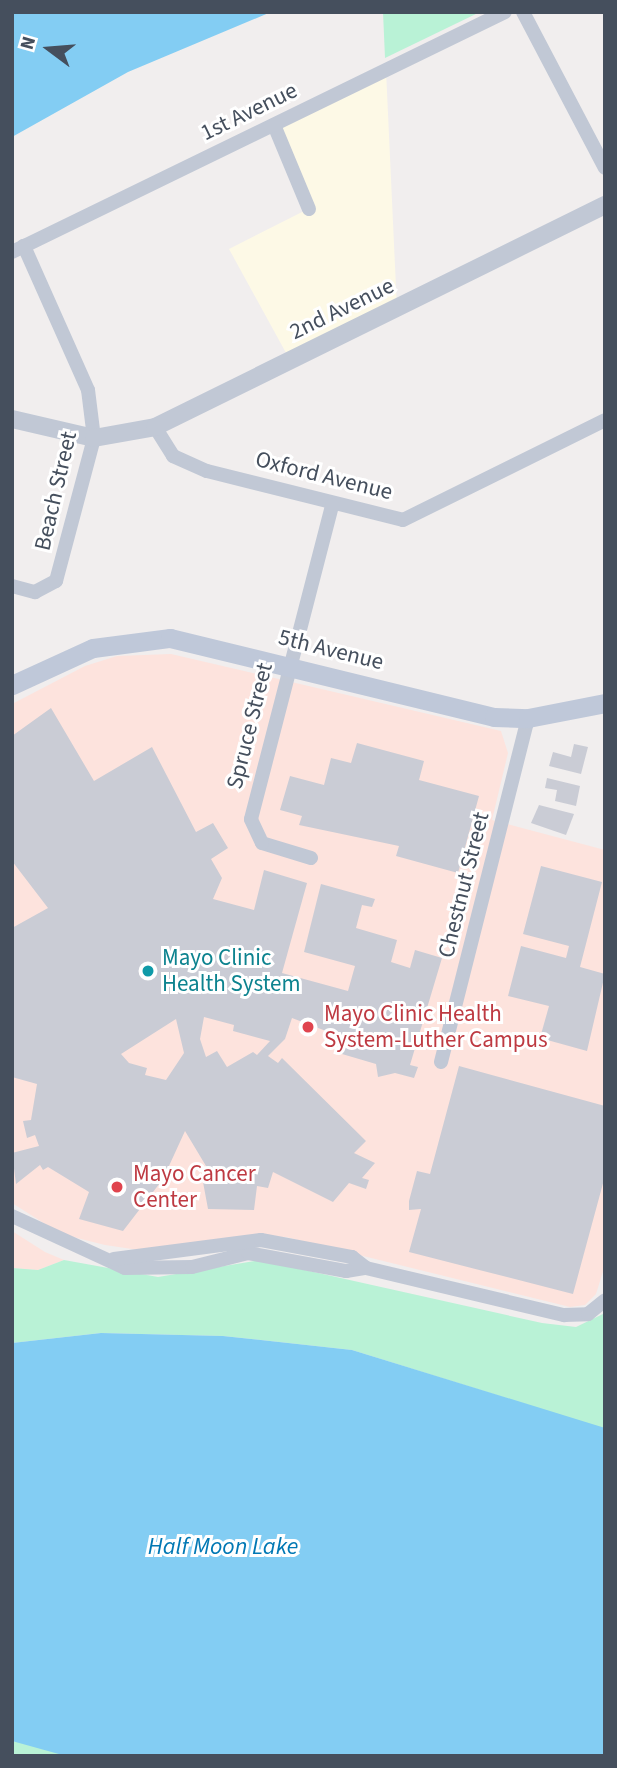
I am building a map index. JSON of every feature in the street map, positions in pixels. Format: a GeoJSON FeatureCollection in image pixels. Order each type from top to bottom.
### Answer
{"type":"FeatureCollection","features":[{"type":"Feature","properties":{"kind":"main road","name":"5th Avenue"},"geometry":{"type":"LineString","coordinates":[[12,685],[47,666],[117,641],[170,638],[289,664],[494,717],[528,718],[605,704]]}},
{"type":"Feature","properties":{"kind":"street","name":"1st Avenue"},"geometry":{"type":"LineString","coordinates":[[18,249],[505,12]]}},
{"type":"Feature","properties":{"kind":"street"},"geometry":{"type":"LineString","coordinates":[[525,13],[605,168]]}},
{"type":"Feature","properties":{"kind":"street"},"geometry":{"type":"LineString","coordinates":[[274,125],[309,209]]}},
{"type":"Feature","properties":{"kind":"street","name":"2nd Avenue"},"geometry":{"type":"LineString","coordinates":[[94,438],[155,427],[605,205]]}},
{"type":"Feature","properties":{"kind":"street","name":"Beach Street"},"geometry":{"type":"LineString","coordinates":[[12,586],[35,592],[48,589],[61,572],[94,438],[88,390],[18,249]]}},
{"type":"Feature","properties":{"kind":"street"},"geometry":{"type":"LineString","coordinates":[[12,419],[94,438]]}},
{"type":"Feature","properties":{"kind":"street","name":"Oxford Avenue"},"geometry":{"type":"LineString","coordinates":[[155,427],[168,452],[184,463],[389,520],[418,516],[605,420]]}},
{"type":"Feature","properties":{"kind":"street","name":"Spruce Street"},"geometry":{"type":"LineString","coordinates":[[311,858],[255,836],[251,814],[332,505]]}},
{"type":"Feature","properties":{"kind":"street","name":"Chestnut Street"},"geometry":{"type":"LineString","coordinates":[[441,1062],[528,718]]}},
{"type":"Feature","properties":{"kind":"street"},"geometry":{"type":"LineString","coordinates":[[12,1216],[60,1242],[114,1259],[261,1240],[352,1257],[366,1268],[564,1315],[588,1314],[605,1300]]}},
{"type":"Feature","properties":{"kind":"shaded area"},"geometry":{"type":"Polygon","coordinates":[[[386,70],[397,309],[291,362],[229,249],[308,209],[274,125],[386,70]]]}},
{"type":"Feature","properties":{"kind":"shaded area","name":"Mayo Clinic Health System-Luther Campus"},"geometry":{"type":"Polygon","coordinates":[[[171,654],[501,731],[508,753],[492,820],[605,850],[605,1265],[596,1294],[585,1305],[570,1307],[286,1237],[246,1236],[139,1250],[105,1245],[61,1234],[12,1203],[12,704],[85,666],[117,656],[171,654]]]}},
{"type":"Feature","properties":{"kind":"shaded area"},"geometry":{"type":"Polygon","coordinates":[[[12,1231],[45,1252],[64,1260],[38,1270],[12,1268],[12,1231]]]}},
{"type":"Feature","properties":{"kind":"green space"},"geometry":{"type":"Polygon","coordinates":[[[383,12],[480,12],[385,58],[383,12]]]}},
{"type":"Feature","properties":{"kind":"green space"},"geometry":{"type":"Polygon","coordinates":[[[64,1260],[158,1277],[260,1260],[542,1323],[576,1327],[605,1313],[605,1429],[352,1350],[223,1336],[101,1333],[12,1343],[12,1268],[38,1270],[64,1260]]]}},
{"type":"Feature","properties":{"kind":"green space"},"geometry":{"type":"Polygon","coordinates":[[[12,1741],[35,1745],[66,1756],[12,1756],[12,1741]]]}},
{"type":"Feature","properties":{"kind":"water"},"geometry":{"type":"Polygon","coordinates":[[[12,12],[271,12],[128,72],[12,137],[12,12]]]}},
{"type":"Feature","properties":{"kind":"water","name":"Half Moon Lake"},"geometry":{"type":"Polygon","coordinates":[[[101,1333],[223,1336],[352,1350],[605,1428],[605,1756],[66,1756],[12,1741],[12,1343],[101,1333]]]}},
{"type":"Feature","properties":{"kind":"building","name":"Mayo Clinic Health System"},"geometry":{"type":"Polygon","coordinates":[[[51,708],[94,781],[152,747],[196,832],[213,823],[228,848],[211,859],[222,878],[213,899],[254,910],[264,870],[307,883],[282,973],[348,991],[355,966],[304,952],[321,884],[375,899],[372,907],[362,905],[356,928],[397,940],[391,962],[410,968],[415,950],[442,958],[410,1065],[418,1067],[414,1078],[395,1073],[378,1077],[376,1064],[342,1054],[347,1039],[292,1018],[285,1039],[268,1056],[278,1063],[282,1058],[366,1141],[354,1153],[375,1163],[362,1178],[369,1180],[366,1189],[349,1183],[333,1202],[273,1172],[268,1188],[257,1186],[254,1210],[208,1209],[203,1182],[209,1171],[185,1131],[163,1179],[123,1231],[79,1219],[89,1192],[48,1167],[43,1170],[40,1165],[16,1184],[12,1153],[39,1146],[35,1135],[27,1138],[23,1121],[31,1120],[37,1084],[12,1077],[12,928],[48,908],[12,861],[12,736],[51,708]],[[204,1017],[200,1039],[206,1057],[217,1051],[227,1067],[253,1052],[257,1055],[270,1041],[233,1031],[234,1025],[204,1017]],[[176,1019],[121,1054],[129,1063],[147,1068],[145,1075],[166,1080],[184,1053],[176,1019]]]}},
{"type":"Feature","properties":{"kind":"building"},"geometry":{"type":"Polygon","coordinates":[[[357,743],[424,761],[419,780],[479,796],[458,873],[396,856],[399,846],[299,825],[302,816],[280,810],[290,776],[324,785],[331,758],[351,763],[357,743]]]}},
{"type":"Feature","properties":{"kind":"building"},"geometry":{"type":"Polygon","coordinates":[[[574,744],[588,747],[581,774],[549,766],[553,752],[571,757],[574,744]]]}},
{"type":"Feature","properties":{"kind":"building"},"geometry":{"type":"Polygon","coordinates":[[[547,778],[580,786],[576,806],[555,801],[557,790],[545,788],[547,778]]]}},
{"type":"Feature","properties":{"kind":"building"},"geometry":{"type":"Polygon","coordinates":[[[539,805],[574,814],[566,835],[531,823],[539,805]]]}},
{"type":"Feature","properties":{"kind":"building"},"geometry":{"type":"Polygon","coordinates":[[[541,866],[602,882],[580,967],[605,974],[587,1051],[540,1038],[549,1006],[508,996],[521,946],[566,958],[569,946],[523,934],[541,866]]]}},
{"type":"Feature","properties":{"kind":"building"},"geometry":{"type":"Polygon","coordinates":[[[459,1066],[605,1106],[605,1176],[573,1294],[409,1252],[421,1209],[409,1210],[417,1171],[430,1174],[459,1066]]]}},
{"type":"Feature","properties":{"kind":"place","name":"Mayo Clinic Health System"},"geometry":{"type":"Point","coordinates":[148,971]}},
{"type":"Feature","properties":{"kind":"place","name":"Mayo Clinic Health System-Luther Campus"},"geometry":{"type":"Point","coordinates":[308,1027]}},
{"type":"Feature","properties":{"kind":"place","name":"Mayo Cancer Center"},"geometry":{"type":"Point","coordinates":[117,1187]}}]}
